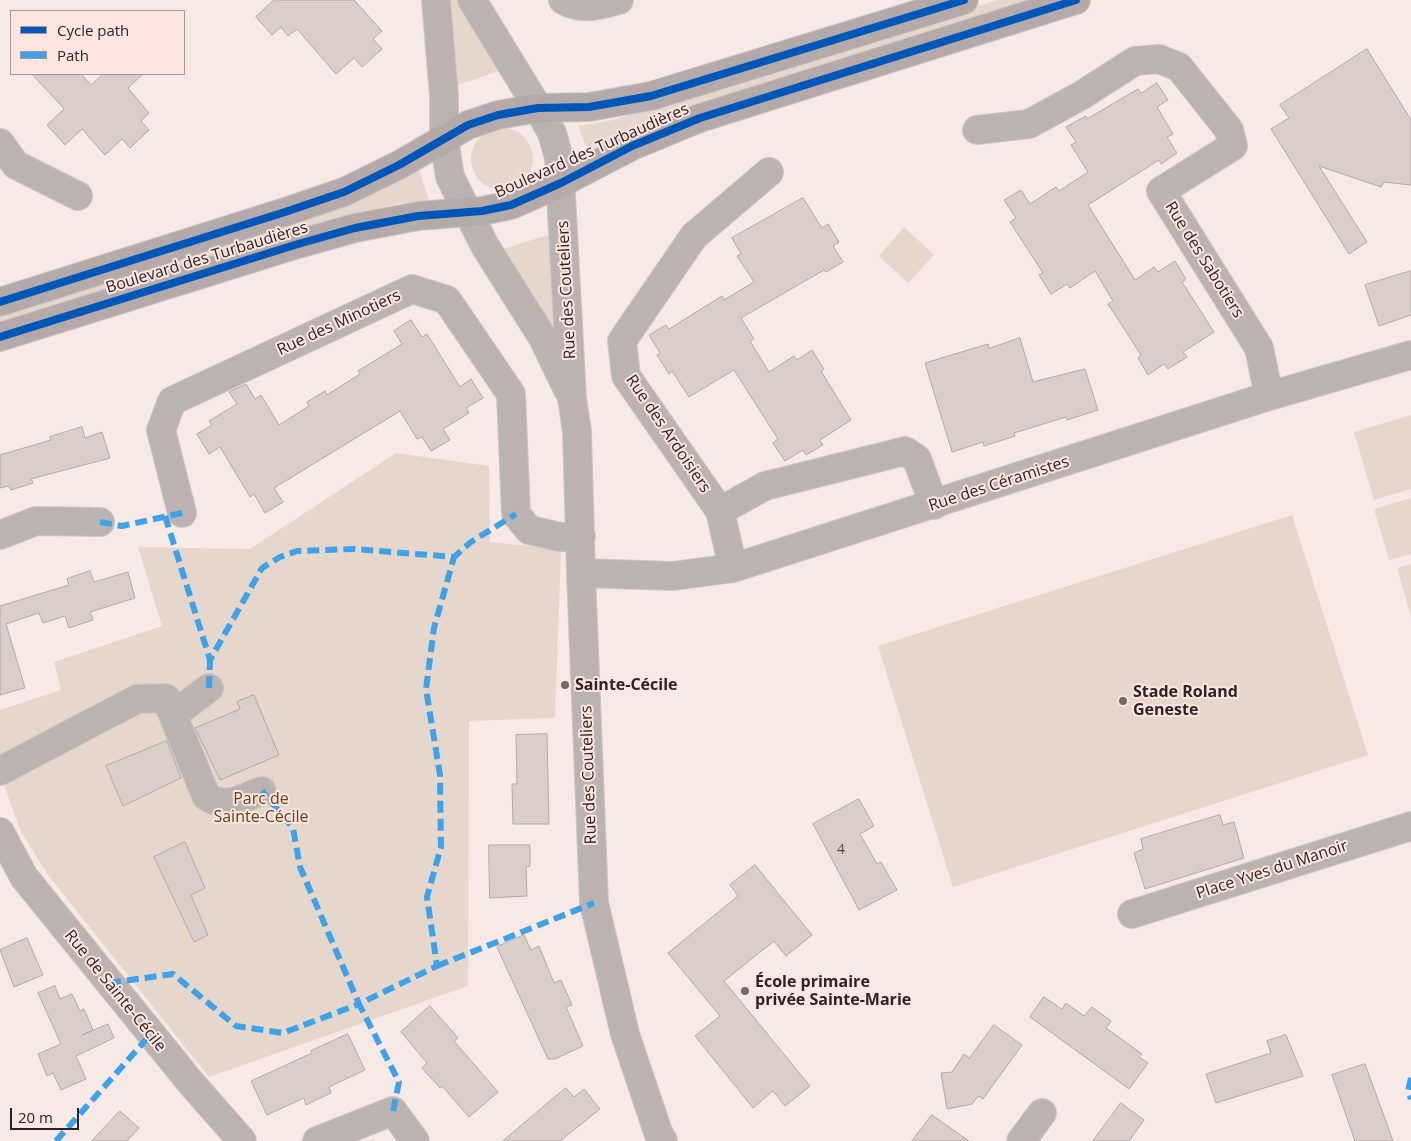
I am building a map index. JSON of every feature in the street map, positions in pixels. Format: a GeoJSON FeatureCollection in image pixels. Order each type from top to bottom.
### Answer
{"type":"FeatureCollection","features":[{"type":"Feature","properties":{"kind":"main road","name":"Boulevard des Turbaudières"},"geometry":{"type":"LineString","coordinates":[[0,302],[344,192],[399,165],[444,138],[481,120],[514,111],[538,108],[589,107],[652,96],[964,0]]}},
{"type":"Feature","properties":{"kind":"main road","name":"Boulevard des Turbaudières"},"geometry":{"type":"LineString","coordinates":[[0,337],[355,228],[418,216],[467,213],[511,205],[561,183],[632,146],[700,118],[1076,0]]}},
{"type":"Feature","properties":{"kind":"street"},"geometry":{"type":"LineString","coordinates":[[436,0],[444,96],[444,138],[450,177],[467,213]]}},
{"type":"Feature","properties":{"kind":"street"},"geometry":{"type":"LineString","coordinates":[[472,0],[538,108],[556,146],[561,183]]}},
{"type":"Feature","properties":{"kind":"street"},"geometry":{"type":"LineString","coordinates":[[563,0],[569,4],[589,8],[619,0]]}},
{"type":"Feature","properties":{"kind":"street","name":"Rue des Sabotiers"},"geometry":{"type":"LineString","coordinates":[[977,130],[1029,124],[1082,95],[1135,62],[1159,59],[1179,67],[1229,130],[1233,146],[1162,191],[1259,348],[1269,396]]}},
{"type":"Feature","properties":{"kind":"street"},"geometry":{"type":"LineString","coordinates":[[0,143],[16,166],[78,196]]}},
{"type":"Feature","properties":{"kind":"street","name":"Rue des Ardoisiers"},"geometry":{"type":"LineString","coordinates":[[733,568],[720,510],[626,376],[622,341],[694,236],[769,172]]}},
{"type":"Feature","properties":{"kind":"street","name":"Rue des Couteliers"},"geometry":{"type":"LineString","coordinates":[[561,183],[572,398],[577,432],[594,904],[625,1034],[655,1138]]}},
{"type":"Feature","properties":{"kind":"street","name":"Rue des Couteliers"},"geometry":{"type":"LineString","coordinates":[[467,213],[543,338],[572,398]]}},
{"type":"Feature","properties":{"kind":"street","name":"Rue des Minotiers"},"geometry":{"type":"LineString","coordinates":[[182,512],[161,430],[172,401],[412,289],[447,300],[511,394],[516,514],[528,530],[560,536],[581,536]]}},
{"type":"Feature","properties":{"kind":"street","name":"Rue des Céramistes"},"geometry":{"type":"LineString","coordinates":[[581,573],[673,576],[733,568],[1269,396],[1411,355]]}},
{"type":"Feature","properties":{"kind":"street","name":"Rue des Ardoisiers"},"geometry":{"type":"LineString","coordinates":[[720,510],[765,486],[904,451],[917,459],[934,505]]}},
{"type":"Feature","properties":{"kind":"street"},"geometry":{"type":"LineString","coordinates":[[0,535],[36,521],[100,522]]}},
{"type":"Feature","properties":{"kind":"street"},"geometry":{"type":"LineString","coordinates":[[173,715],[209,688]]}},
{"type":"Feature","properties":{"kind":"street"},"geometry":{"type":"LineString","coordinates":[[0,771],[137,700],[166,698],[206,796],[215,802],[227,804],[262,791]]}},
{"type":"Feature","properties":{"kind":"street","name":"Place Yves du Manoir"},"geometry":{"type":"LineString","coordinates":[[1132,914],[1411,826]]}},
{"type":"Feature","properties":{"kind":"street","name":"Rue de Sainte-Cécile"},"geometry":{"type":"LineString","coordinates":[[0,832],[24,877],[186,1076],[242,1141]]}},
{"type":"Feature","properties":{"kind":"street"},"geometry":{"type":"LineString","coordinates":[[316,1141],[393,1111],[415,1141]]}},
{"type":"Feature","properties":{"kind":"street"},"geometry":{"type":"LineString","coordinates":[[1021,1141],[1042,1113]]}},
{"type":"Feature","properties":{"kind":"green space"},"geometry":{"type":"Polygon","coordinates":[[[443,0],[462,0],[499,71],[455,86],[443,0]]]}},
{"type":"Feature","properties":{"kind":"green space"},"geometry":{"type":"Polygon","coordinates":[[[997,0],[1039,0],[671,115],[588,151],[578,126],[613,120],[668,104],[997,0]]]}},
{"type":"Feature","properties":{"kind":"green space"},"geometry":{"type":"Polygon","coordinates":[[[502,128],[514,130],[524,137],[531,147],[533,159],[531,171],[524,181],[514,188],[502,190],[490,188],[480,181],[473,171],[471,159],[473,147],[480,137],[490,130],[502,128]]]}},
{"type":"Feature","properties":{"kind":"green space"},"geometry":{"type":"Polygon","coordinates":[[[419,169],[429,201],[400,203],[372,210],[0,325],[0,313],[367,195],[419,169]]]}},
{"type":"Feature","properties":{"kind":"green space"},"geometry":{"type":"Polygon","coordinates":[[[904,227],[934,255],[908,283],[879,256],[904,227]]]}},
{"type":"Feature","properties":{"kind":"green space"},"geometry":{"type":"Polygon","coordinates":[[[551,234],[556,337],[503,249],[551,234]]]}},
{"type":"Feature","properties":{"kind":"green space"},"geometry":{"type":"Polygon","coordinates":[[[1411,415],[1411,489],[1374,500],[1354,432],[1411,415]]]}},
{"type":"Feature","properties":{"kind":"green space","name":"Parc de Sainte-Cécile"},"geometry":{"type":"Polygon","coordinates":[[[396,453],[489,466],[490,542],[561,549],[555,718],[469,721],[468,986],[209,1077],[48,875],[21,832],[0,774],[0,710],[61,690],[54,662],[162,626],[138,547],[250,549],[396,453]]]}},
{"type":"Feature","properties":{"kind":"green space"},"geometry":{"type":"Polygon","coordinates":[[[1411,498],[1411,554],[1389,560],[1374,509],[1411,498]]]}},
{"type":"Feature","properties":{"kind":"green space","name":"Stade Roland Geneste"},"geometry":{"type":"Polygon","coordinates":[[[1292,515],[1368,755],[953,887],[878,646],[1292,515]]]}},
{"type":"Feature","properties":{"kind":"green space"},"geometry":{"type":"Polygon","coordinates":[[[1411,564],[1411,617],[1397,568],[1411,564]]]}},
{"type":"Feature","properties":{"kind":"building"},"geometry":{"type":"Polygon","coordinates":[[[274,0],[354,0],[382,31],[373,39],[382,49],[362,67],[354,58],[336,74],[297,29],[288,36],[281,27],[272,35],[256,17],[274,0]]]}},
{"type":"Feature","properties":{"kind":"building"},"geometry":{"type":"Polygon","coordinates":[[[1367,49],[1411,120],[1411,185],[1384,182],[1381,187],[1319,166],[1367,242],[1349,254],[1271,129],[1289,118],[1280,105],[1367,49]]]}},
{"type":"Feature","properties":{"kind":"building"},"geometry":{"type":"Polygon","coordinates":[[[33,75],[82,75],[91,85],[102,75],[142,75],[128,88],[149,113],[141,121],[149,130],[130,148],[122,139],[105,155],[82,129],[65,145],[47,125],[64,109],[33,75]]]}},
{"type":"Feature","properties":{"kind":"building"},"geometry":{"type":"Polygon","coordinates":[[[1157,83],[1168,100],[1157,107],[1173,134],[1167,137],[1177,153],[1161,164],[1159,160],[1088,205],[1135,280],[1154,267],[1158,272],[1175,261],[1186,279],[1182,282],[1214,332],[1183,352],[1187,357],[1168,369],[1164,364],[1148,375],[1138,358],[1141,355],[1108,304],[1113,301],[1095,271],[1070,288],[1067,284],[1051,294],[1039,275],[1043,273],[1010,222],[1016,218],[1004,200],[1021,190],[1030,204],[1056,187],[1059,191],[1088,172],[1071,145],[1076,142],[1066,127],[1086,116],[1087,119],[1138,89],[1141,93],[1157,83]]]}},
{"type":"Feature","properties":{"kind":"building"},"geometry":{"type":"Polygon","coordinates":[[[803,198],[822,228],[828,224],[839,242],[833,246],[843,262],[826,272],[824,270],[741,318],[754,339],[750,341],[769,372],[794,356],[797,360],[812,350],[824,369],[821,371],[851,420],[820,440],[823,445],[806,455],[803,450],[785,461],[773,443],[778,439],[734,370],[689,397],[672,371],[669,374],[657,355],[660,353],[649,335],[666,325],[669,329],[722,296],[724,300],[754,282],[737,256],[741,254],[732,238],[803,198]]]}},
{"type":"Feature","properties":{"kind":"building"},"geometry":{"type":"Polygon","coordinates":[[[1411,271],[1411,315],[1379,326],[1365,285],[1411,271]]]}},
{"type":"Feature","properties":{"kind":"building"},"geometry":{"type":"Polygon","coordinates":[[[411,320],[422,337],[427,334],[460,387],[471,379],[483,398],[466,408],[469,413],[443,429],[450,440],[431,451],[422,437],[417,439],[400,411],[274,488],[283,502],[265,513],[254,494],[250,497],[220,447],[209,454],[197,434],[212,425],[209,421],[237,404],[229,392],[246,384],[255,399],[261,395],[279,425],[309,406],[307,402],[325,391],[327,395],[360,374],[358,371],[402,344],[394,331],[411,320]]]}},
{"type":"Feature","properties":{"kind":"building"},"geometry":{"type":"Polygon","coordinates":[[[1020,338],[1033,382],[1085,369],[1098,410],[1067,420],[1066,417],[1014,433],[1015,436],[984,446],[983,442],[952,452],[925,363],[988,344],[989,348],[1020,338]]]}},
{"type":"Feature","properties":{"kind":"building"},"geometry":{"type":"Polygon","coordinates":[[[82,427],[85,438],[102,432],[110,458],[31,479],[33,483],[11,490],[9,486],[0,488],[0,455],[51,440],[50,437],[82,427]]]}},
{"type":"Feature","properties":{"kind":"building"},"geometry":{"type":"Polygon","coordinates":[[[90,571],[94,582],[128,572],[135,598],[90,612],[93,620],[69,628],[65,616],[43,623],[39,613],[6,624],[25,688],[0,695],[0,606],[69,585],[67,579],[90,571]]]}},
{"type":"Feature","properties":{"kind":"building"},"geometry":{"type":"Polygon","coordinates":[[[254,695],[279,755],[220,780],[195,728],[240,709],[237,702],[254,695]]]}},
{"type":"Feature","properties":{"kind":"building"},"geometry":{"type":"Polygon","coordinates":[[[547,734],[549,824],[513,824],[512,784],[517,784],[516,735],[547,734]]]}},
{"type":"Feature","properties":{"kind":"building"},"geometry":{"type":"Polygon","coordinates":[[[167,741],[181,778],[123,806],[106,766],[167,741]]]}},
{"type":"Feature","properties":{"kind":"building"},"geometry":{"type":"Polygon","coordinates":[[[859,799],[874,826],[860,834],[877,864],[881,862],[897,890],[859,910],[813,824],[859,799]]]}},
{"type":"Feature","properties":{"kind":"building"},"geometry":{"type":"Polygon","coordinates":[[[1220,815],[1223,825],[1234,822],[1244,858],[1145,889],[1134,853],[1143,849],[1141,839],[1220,815]]]}},
{"type":"Feature","properties":{"kind":"building"},"geometry":{"type":"Polygon","coordinates":[[[185,842],[205,888],[191,895],[208,935],[194,942],[154,857],[185,842]]]}},
{"type":"Feature","properties":{"kind":"building"},"geometry":{"type":"Polygon","coordinates":[[[489,845],[530,845],[530,866],[526,867],[527,896],[490,898],[489,845]]]}},
{"type":"Feature","properties":{"kind":"building"},"geometry":{"type":"Polygon","coordinates":[[[755,865],[812,935],[786,956],[774,941],[724,981],[810,1086],[785,1106],[773,1091],[753,1108],[695,1036],[720,1016],[668,953],[738,896],[730,885],[755,865]]]}},
{"type":"Feature","properties":{"kind":"building"},"geometry":{"type":"Polygon","coordinates":[[[524,935],[531,950],[539,946],[554,983],[561,980],[572,1005],[566,1007],[583,1046],[555,1059],[548,1059],[497,947],[524,935]]]}},
{"type":"Feature","properties":{"kind":"building"},"geometry":{"type":"Polygon","coordinates":[[[27,938],[43,975],[14,987],[0,950],[27,938]]]}},
{"type":"Feature","properties":{"kind":"building"},"geometry":{"type":"Polygon","coordinates":[[[55,986],[60,999],[72,994],[80,1011],[84,1009],[93,1030],[82,1035],[108,1024],[114,1038],[76,1056],[86,1079],[61,1090],[53,1073],[47,1076],[38,1054],[61,1044],[38,993],[55,986]]]}},
{"type":"Feature","properties":{"kind":"building"},"geometry":{"type":"Polygon","coordinates":[[[1044,997],[1062,1009],[1066,1003],[1084,1016],[1092,1007],[1111,1021],[1106,1028],[1142,1054],[1139,1057],[1148,1063],[1129,1089],[1030,1017],[1044,997]]]}},
{"type":"Feature","properties":{"kind":"building"},"geometry":{"type":"Polygon","coordinates":[[[430,1006],[458,1038],[454,1041],[498,1092],[469,1117],[442,1086],[440,1088],[422,1068],[427,1063],[401,1032],[430,1006]]]}},
{"type":"Feature","properties":{"kind":"building"},"geometry":{"type":"Polygon","coordinates":[[[994,1025],[1022,1045],[983,1099],[978,1096],[972,1104],[947,1109],[941,1073],[952,1072],[964,1054],[969,1058],[994,1025]]]}},
{"type":"Feature","properties":{"kind":"building"},"geometry":{"type":"Polygon","coordinates":[[[348,1034],[365,1070],[329,1087],[331,1093],[306,1105],[304,1098],[267,1115],[251,1081],[348,1034]]]}},
{"type":"Feature","properties":{"kind":"building"},"geometry":{"type":"Polygon","coordinates":[[[1286,1035],[1303,1076],[1216,1103],[1206,1074],[1271,1053],[1267,1041],[1286,1035]]]}},
{"type":"Feature","properties":{"kind":"building"},"geometry":{"type":"Polygon","coordinates":[[[1365,1064],[1393,1141],[1355,1141],[1332,1075],[1365,1064]]]}},
{"type":"Feature","properties":{"kind":"building"},"geometry":{"type":"Polygon","coordinates":[[[566,1088],[574,1097],[584,1089],[600,1109],[560,1141],[503,1141],[566,1088]]]}},
{"type":"Feature","properties":{"kind":"building"},"geometry":{"type":"Polygon","coordinates":[[[1121,1103],[1144,1120],[1129,1141],[1093,1141],[1121,1103]]]}},
{"type":"Feature","properties":{"kind":"building"},"geometry":{"type":"Polygon","coordinates":[[[120,1111],[139,1128],[127,1141],[92,1141],[120,1111]]]}},
{"type":"Feature","properties":{"kind":"building"},"geometry":{"type":"Polygon","coordinates":[[[932,1115],[969,1141],[912,1141],[932,1115]]]}},
{"type":"Feature","properties":{"kind":"marked path"},"geometry":{"type":"LineString","coordinates":[[100,522],[122,526],[182,513]]}},
{"type":"Feature","properties":{"kind":"marked path"},"geometry":{"type":"LineString","coordinates":[[165,516],[210,660],[262,568],[280,557],[297,551],[354,549],[454,557],[471,542],[516,514]]}},
{"type":"Feature","properties":{"kind":"marked path"},"geometry":{"type":"LineString","coordinates":[[393,1111],[399,1082],[359,1004],[437,966],[427,897],[441,847],[440,775],[426,689],[434,628],[454,557]]}},
{"type":"Feature","properties":{"kind":"marked path"},"geometry":{"type":"LineString","coordinates":[[209,688],[210,660]]}},
{"type":"Feature","properties":{"kind":"marked path"},"geometry":{"type":"LineString","coordinates":[[109,983],[173,974],[236,1026],[283,1033],[359,1004],[300,867],[293,828],[262,791]]}},
{"type":"Feature","properties":{"kind":"marked path"},"geometry":{"type":"LineString","coordinates":[[437,966],[594,903]]}},
{"type":"Feature","properties":{"kind":"marked path"},"geometry":{"type":"LineString","coordinates":[[56,1141],[151,1034]]}},
{"type":"Feature","properties":{"kind":"marked path"},"geometry":{"type":"LineString","coordinates":[[1411,1078],[1408,1091],[1411,1099]]}},
{"type":"Feature","properties":{"kind":"cycle path"},"geometry":{"type":"LineString","coordinates":[[0,302],[344,192],[399,165],[468,125],[498,115],[538,108],[589,107],[651,96],[964,0]]}},
{"type":"Feature","properties":{"kind":"cycle path"},"geometry":{"type":"LineString","coordinates":[[0,337],[355,228],[418,216],[482,211],[511,205],[561,183],[632,146],[700,118],[1076,0]]}},
{"type":"Feature","properties":{"kind":"place","name":"Sainte-Cécile"},"geometry":{"type":"Point","coordinates":[565,685]}},
{"type":"Feature","properties":{"kind":"place","name":"Stade Roland Geneste"},"geometry":{"type":"Point","coordinates":[1123,701]}},
{"type":"Feature","properties":{"kind":"place","name":"École primaire privée Sainte-Marie"},"geometry":{"type":"Point","coordinates":[745,991]}}]}
